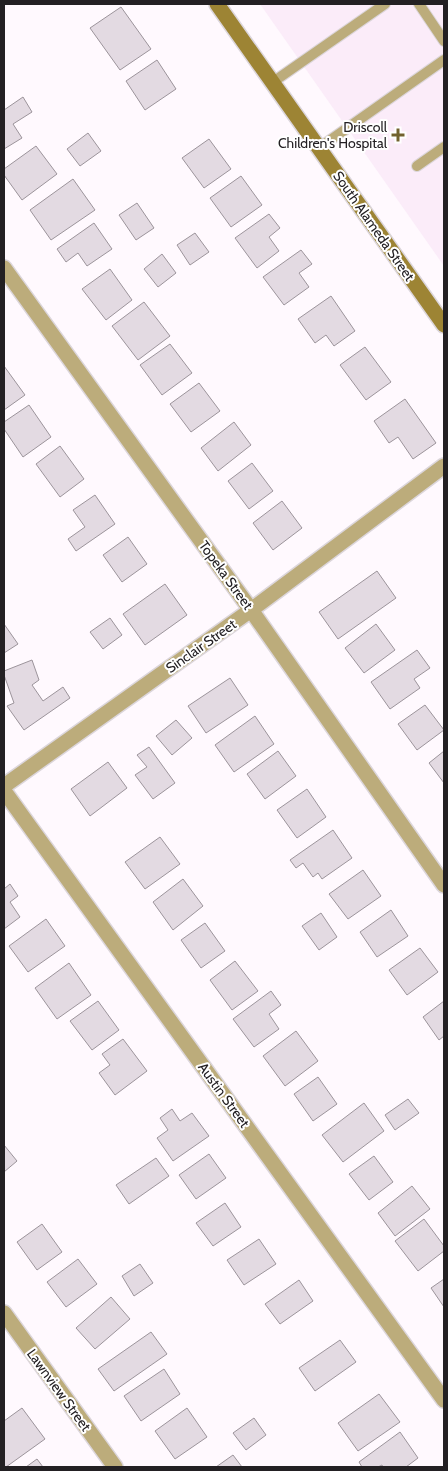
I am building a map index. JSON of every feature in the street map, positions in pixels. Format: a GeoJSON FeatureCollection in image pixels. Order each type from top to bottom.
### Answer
{"type":"FeatureCollection","features":[{"type":"Feature","properties":{"kind":"main road","name":"South Alameda Street"},"geometry":{"type":"LineString","coordinates":[[217,4],[444,325]]}},
{"type":"Feature","properties":{"kind":"street","name":"Topeka Street"},"geometry":{"type":"LineString","coordinates":[[4,268],[251,610],[444,885]]}},
{"type":"Feature","properties":{"kind":"street","name":"Sinclair Street"},"geometry":{"type":"LineString","coordinates":[[4,786],[251,610],[444,466]]}},
{"type":"Feature","properties":{"kind":"street","name":"Austin Street"},"geometry":{"type":"LineString","coordinates":[[4,791],[444,1400]]}},
{"type":"Feature","properties":{"kind":"street","name":"Lawnview Street"},"geometry":{"type":"LineString","coordinates":[[4,1313],[115,1467]]}},
{"type":"Feature","properties":{"kind":"lane"},"geometry":{"type":"LineString","coordinates":[[273,82],[385,4]]}},
{"type":"Feature","properties":{"kind":"lane"},"geometry":{"type":"LineString","coordinates":[[420,4],[444,41]]}},
{"type":"Feature","properties":{"kind":"lane"},"geometry":{"type":"LineString","coordinates":[[319,148],[444,60]]}},
{"type":"Feature","properties":{"kind":"lane"},"geometry":{"type":"LineString","coordinates":[[417,166],[444,148]]}},
{"type":"Feature","properties":{"kind":"shaded area","name":"Driscoll Children's Hospital"},"geometry":{"type":"Polygon","coordinates":[[[260,4],[444,4],[444,266],[260,4]]]}},
{"type":"Feature","properties":{"kind":"building"},"geometry":{"type":"Polygon","coordinates":[[[121,7],[151,49],[120,70],[90,28],[121,7]]]}},
{"type":"Feature","properties":{"kind":"building"},"geometry":{"type":"Polygon","coordinates":[[[157,60],[176,89],[145,110],[126,81],[157,60]]]}},
{"type":"Feature","properties":{"kind":"building"},"geometry":{"type":"Polygon","coordinates":[[[23,97],[32,112],[13,124],[22,138],[4,149],[4,110],[23,97]]]}},
{"type":"Feature","properties":{"kind":"building"},"geometry":{"type":"Polygon","coordinates":[[[88,133],[101,151],[80,166],[67,149],[88,133]]]}},
{"type":"Feature","properties":{"kind":"building"},"geometry":{"type":"Polygon","coordinates":[[[209,139],[231,169],[204,188],[182,158],[209,139]]]}},
{"type":"Feature","properties":{"kind":"building"},"geometry":{"type":"Polygon","coordinates":[[[36,146],[57,174],[22,200],[4,175],[4,169],[36,146]]]}},
{"type":"Feature","properties":{"kind":"building"},"geometry":{"type":"Polygon","coordinates":[[[241,176],[262,205],[231,227],[210,198],[241,176]]]}},
{"type":"Feature","properties":{"kind":"building"},"geometry":{"type":"Polygon","coordinates":[[[73,179],[95,210],[51,240],[30,210],[73,179]]]}},
{"type":"Feature","properties":{"kind":"building"},"geometry":{"type":"Polygon","coordinates":[[[137,203],[154,228],[136,240],[119,215],[137,203]]]}},
{"type":"Feature","properties":{"kind":"building"},"geometry":{"type":"Polygon","coordinates":[[[269,214],[280,228],[269,237],[279,251],[257,268],[235,238],[269,214]]]}},
{"type":"Feature","properties":{"kind":"building"},"geometry":{"type":"Polygon","coordinates":[[[94,223],[112,249],[87,266],[78,253],[66,262],[57,249],[94,223]]]}},
{"type":"Feature","properties":{"kind":"building"},"geometry":{"type":"Polygon","coordinates":[[[195,233],[209,252],[190,265],[177,245],[195,233]]]}},
{"type":"Feature","properties":{"kind":"building"},"geometry":{"type":"Polygon","coordinates":[[[301,250],[312,264],[299,273],[309,287],[284,305],[263,277],[301,250]]]}},
{"type":"Feature","properties":{"kind":"building"},"geometry":{"type":"Polygon","coordinates":[[[162,254],[176,273],[158,287],[144,269],[162,254]]]}},
{"type":"Feature","properties":{"kind":"building"},"geometry":{"type":"Polygon","coordinates":[[[110,269],[132,300],[106,320],[82,289],[110,269]]]}},
{"type":"Feature","properties":{"kind":"building"},"geometry":{"type":"Polygon","coordinates":[[[331,296],[355,331],[334,346],[326,335],[315,343],[298,319],[331,296]]]}},
{"type":"Feature","properties":{"kind":"building"},"geometry":{"type":"Polygon","coordinates":[[[144,302],[170,336],[138,360],[112,326],[144,302]]]}},
{"type":"Feature","properties":{"kind":"building"},"geometry":{"type":"Polygon","coordinates":[[[170,344],[192,373],[162,395],[140,365],[170,344]]]}},
{"type":"Feature","properties":{"kind":"building"},"geometry":{"type":"Polygon","coordinates":[[[365,347],[391,382],[366,400],[340,365],[365,347]]]}},
{"type":"Feature","properties":{"kind":"building"},"geometry":{"type":"Polygon","coordinates":[[[4,366],[25,395],[4,410],[4,366]]]}},
{"type":"Feature","properties":{"kind":"building"},"geometry":{"type":"Polygon","coordinates":[[[199,383],[220,411],[191,432],[170,404],[199,383]]]}},
{"type":"Feature","properties":{"kind":"building"},"geometry":{"type":"Polygon","coordinates":[[[405,399],[436,443],[413,459],[398,437],[389,443],[374,421],[405,399]]]}},
{"type":"Feature","properties":{"kind":"building"},"geometry":{"type":"Polygon","coordinates":[[[29,405],[51,437],[23,457],[4,429],[4,422],[29,405]]]}},
{"type":"Feature","properties":{"kind":"building"},"geometry":{"type":"Polygon","coordinates":[[[234,422],[251,445],[218,471],[201,448],[234,422]]]}},
{"type":"Feature","properties":{"kind":"building"},"geometry":{"type":"Polygon","coordinates":[[[60,446],[84,479],[60,497],[36,464],[60,446]]]}},
{"type":"Feature","properties":{"kind":"building"},"geometry":{"type":"Polygon","coordinates":[[[252,463],[273,491],[249,509],[228,481],[252,463]]]}},
{"type":"Feature","properties":{"kind":"building"},"geometry":{"type":"Polygon","coordinates":[[[95,495],[115,524],[76,551],[68,539],[85,527],[73,510],[95,495]]]}},
{"type":"Feature","properties":{"kind":"building"},"geometry":{"type":"Polygon","coordinates":[[[282,501],[302,528],[273,550],[253,523],[282,501]]]}},
{"type":"Feature","properties":{"kind":"building"},"geometry":{"type":"Polygon","coordinates":[[[128,537],[147,564],[122,582],[103,555],[128,537]]]}},
{"type":"Feature","properties":{"kind":"building"},"geometry":{"type":"Polygon","coordinates":[[[377,571],[396,598],[338,639],[319,612],[377,571]]]}},
{"type":"Feature","properties":{"kind":"building"},"geometry":{"type":"Polygon","coordinates":[[[165,584],[187,615],[145,645],[123,614],[165,584]]]}},
{"type":"Feature","properties":{"kind":"building"},"geometry":{"type":"Polygon","coordinates":[[[110,618],[122,635],[103,649],[90,632],[110,618]]]}},
{"type":"Feature","properties":{"kind":"building"},"geometry":{"type":"Polygon","coordinates":[[[4,624],[18,644],[4,653],[4,624]]]}},
{"type":"Feature","properties":{"kind":"building"},"geometry":{"type":"Polygon","coordinates":[[[376,624],[395,650],[364,673],[345,648],[376,624]]]}},
{"type":"Feature","properties":{"kind":"building"},"geometry":{"type":"Polygon","coordinates":[[[417,650],[430,668],[414,679],[420,688],[390,709],[371,682],[417,650]]]}},
{"type":"Feature","properties":{"kind":"building"},"geometry":{"type":"Polygon","coordinates":[[[32,660],[39,680],[32,685],[43,701],[63,687],[70,698],[24,730],[7,706],[14,703],[4,671],[32,660]]]}},
{"type":"Feature","properties":{"kind":"building"},"geometry":{"type":"Polygon","coordinates":[[[230,678],[248,705],[206,733],[188,706],[230,678]]]}},
{"type":"Feature","properties":{"kind":"building"},"geometry":{"type":"Polygon","coordinates":[[[425,705],[444,730],[417,750],[398,724],[425,705]]]}},
{"type":"Feature","properties":{"kind":"building"},"geometry":{"type":"Polygon","coordinates":[[[255,716],[274,744],[234,772],[215,745],[255,716]]]}},
{"type":"Feature","properties":{"kind":"building"},"geometry":{"type":"Polygon","coordinates":[[[176,720],[192,738],[172,755],[156,736],[176,720]]]}},
{"type":"Feature","properties":{"kind":"building"},"geometry":{"type":"Polygon","coordinates":[[[149,747],[175,783],[153,799],[135,775],[147,767],[137,755],[149,747]]]}},
{"type":"Feature","properties":{"kind":"building"},"geometry":{"type":"Polygon","coordinates":[[[278,751],[296,776],[265,799],[247,774],[278,751]]]}},
{"type":"Feature","properties":{"kind":"building"},"geometry":{"type":"Polygon","coordinates":[[[444,751],[444,783],[429,763],[444,751]]]}},
{"type":"Feature","properties":{"kind":"building"},"geometry":{"type":"Polygon","coordinates":[[[108,762],[127,788],[90,816],[71,789],[108,762]]]}},
{"type":"Feature","properties":{"kind":"building"},"geometry":{"type":"Polygon","coordinates":[[[307,789],[326,817],[297,838],[277,810],[307,789]]]}},
{"type":"Feature","properties":{"kind":"building"},"geometry":{"type":"Polygon","coordinates":[[[333,830],[352,858],[322,879],[318,873],[313,877],[303,863],[296,868],[290,860],[333,830]]]}},
{"type":"Feature","properties":{"kind":"building"},"geometry":{"type":"Polygon","coordinates":[[[160,837],[180,864],[145,889],[125,862],[160,837]]]}},
{"type":"Feature","properties":{"kind":"building"},"geometry":{"type":"Polygon","coordinates":[[[363,870],[381,896],[348,919],[329,894],[363,870]]]}},
{"type":"Feature","properties":{"kind":"building"},"geometry":{"type":"Polygon","coordinates":[[[183,879],[203,906],[173,930],[153,902],[183,879]]]}},
{"type":"Feature","properties":{"kind":"building"},"geometry":{"type":"Polygon","coordinates":[[[10,884],[18,896],[10,902],[20,917],[4,929],[4,889],[10,884]]]}},
{"type":"Feature","properties":{"kind":"building"},"geometry":{"type":"Polygon","coordinates":[[[391,910],[408,936],[377,957],[360,932],[391,910]]]}},
{"type":"Feature","properties":{"kind":"building"},"geometry":{"type":"Polygon","coordinates":[[[321,913],[337,937],[319,950],[302,926],[321,913]]]}},
{"type":"Feature","properties":{"kind":"building"},"geometry":{"type":"Polygon","coordinates":[[[46,919],[65,946],[28,972],[9,946],[46,919]]]}},
{"type":"Feature","properties":{"kind":"building"},"geometry":{"type":"Polygon","coordinates":[[[205,923],[225,951],[201,968],[181,940],[205,923]]]}},
{"type":"Feature","properties":{"kind":"building"},"geometry":{"type":"Polygon","coordinates":[[[420,948],[438,972],[407,995],[389,970],[420,948]]]}},
{"type":"Feature","properties":{"kind":"building"},"geometry":{"type":"Polygon","coordinates":[[[235,961],[258,991],[232,1010],[210,980],[235,961]]]}},
{"type":"Feature","properties":{"kind":"building"},"geometry":{"type":"Polygon","coordinates":[[[69,963],[91,995],[57,1019],[35,988],[69,963]]]}},
{"type":"Feature","properties":{"kind":"building"},"geometry":{"type":"Polygon","coordinates":[[[271,991],[281,1005],[269,1014],[279,1029],[254,1047],[233,1019],[271,991]]]}},
{"type":"Feature","properties":{"kind":"building"},"geometry":{"type":"Polygon","coordinates":[[[98,1001],[119,1030],[92,1050],[70,1021],[98,1001]]]}},
{"type":"Feature","properties":{"kind":"building"},"geometry":{"type":"Polygon","coordinates":[[[444,1001],[444,1036],[439,1040],[423,1017],[444,1001]]]}},
{"type":"Feature","properties":{"kind":"building"},"geometry":{"type":"Polygon","coordinates":[[[296,1031],[318,1061],[285,1086],[263,1056],[296,1031]]]}},
{"type":"Feature","properties":{"kind":"building"},"geometry":{"type":"Polygon","coordinates":[[[123,1039],[147,1071],[115,1095],[99,1073],[110,1065],[102,1054],[123,1039]]]}},
{"type":"Feature","properties":{"kind":"building"},"geometry":{"type":"Polygon","coordinates":[[[318,1077],[337,1104],[313,1121],[294,1094],[318,1077]]]}},
{"type":"Feature","properties":{"kind":"building"},"geometry":{"type":"Polygon","coordinates":[[[408,1099],[419,1113],[395,1130],[385,1115],[408,1099]]]}},
{"type":"Feature","properties":{"kind":"building"},"geometry":{"type":"Polygon","coordinates":[[[364,1103],[384,1131],[343,1162],[322,1135],[364,1103]]]}},
{"type":"Feature","properties":{"kind":"building"},"geometry":{"type":"Polygon","coordinates":[[[172,1109],[180,1121],[192,1113],[209,1136],[173,1161],[157,1138],[168,1130],[160,1118],[172,1109]]]}},
{"type":"Feature","properties":{"kind":"building"},"geometry":{"type":"Polygon","coordinates":[[[4,1145],[17,1161],[4,1172],[4,1145]]]}},
{"type":"Feature","properties":{"kind":"building"},"geometry":{"type":"Polygon","coordinates":[[[209,1154],[226,1178],[196,1199],[179,1175],[209,1154]]]}},
{"type":"Feature","properties":{"kind":"building"},"geometry":{"type":"Polygon","coordinates":[[[374,1156],[393,1182],[369,1200],[349,1174],[374,1156]]]}},
{"type":"Feature","properties":{"kind":"building"},"geometry":{"type":"Polygon","coordinates":[[[156,1158],[169,1176],[129,1204],[116,1185],[156,1158]]]}},
{"type":"Feature","properties":{"kind":"building"},"geometry":{"type":"Polygon","coordinates":[[[412,1186],[430,1209],[395,1236],[378,1213],[412,1186]]]}},
{"type":"Feature","properties":{"kind":"building"},"geometry":{"type":"Polygon","coordinates":[[[225,1203],[241,1227],[213,1246],[196,1223],[225,1203]]]}},
{"type":"Feature","properties":{"kind":"building"},"geometry":{"type":"Polygon","coordinates":[[[424,1219],[444,1246],[444,1251],[418,1271],[395,1241],[424,1219]]]}},
{"type":"Feature","properties":{"kind":"building"},"geometry":{"type":"Polygon","coordinates":[[[42,1224],[62,1252],[37,1270],[17,1242],[42,1224]]]}},
{"type":"Feature","properties":{"kind":"building"},"geometry":{"type":"Polygon","coordinates":[[[259,1239],[276,1264],[244,1285],[227,1260],[259,1239]]]}},
{"type":"Feature","properties":{"kind":"building"},"geometry":{"type":"Polygon","coordinates":[[[78,1259],[97,1284],[66,1307],[47,1282],[78,1259]]]}},
{"type":"Feature","properties":{"kind":"building"},"geometry":{"type":"Polygon","coordinates":[[[140,1264],[153,1283],[134,1296],[122,1276],[140,1264]]]}},
{"type":"Feature","properties":{"kind":"building"},"geometry":{"type":"Polygon","coordinates":[[[444,1279],[444,1307],[431,1288],[444,1279]]]}},
{"type":"Feature","properties":{"kind":"building"},"geometry":{"type":"Polygon","coordinates":[[[299,1280],[313,1301],[280,1324],[265,1304],[299,1280]]]}},
{"type":"Feature","properties":{"kind":"building"},"geometry":{"type":"Polygon","coordinates":[[[111,1297],[130,1319],[95,1349],[76,1328],[111,1297]]]}},
{"type":"Feature","properties":{"kind":"building"},"geometry":{"type":"Polygon","coordinates":[[[151,1332],[167,1354],[114,1391],[98,1369],[151,1332]]]}},
{"type":"Feature","properties":{"kind":"building"},"geometry":{"type":"Polygon","coordinates":[[[340,1340],[356,1362],[315,1391],[299,1368],[340,1340]]]}},
{"type":"Feature","properties":{"kind":"building"},"geometry":{"type":"Polygon","coordinates":[[[164,1369],[180,1394],[141,1421],[124,1396],[164,1369]]]}},
{"type":"Feature","properties":{"kind":"building"},"geometry":{"type":"Polygon","coordinates":[[[379,1394],[400,1422],[358,1451],[338,1423],[379,1394]]]}},
{"type":"Feature","properties":{"kind":"building"},"geometry":{"type":"Polygon","coordinates":[[[22,1408],[45,1439],[4,1467],[4,1421],[22,1408]]]}},
{"type":"Feature","properties":{"kind":"building"},"geometry":{"type":"Polygon","coordinates":[[[187,1408],[207,1437],[175,1459],[155,1431],[187,1408]]]}},
{"type":"Feature","properties":{"kind":"building"},"geometry":{"type":"Polygon","coordinates":[[[254,1418],[266,1435],[246,1450],[233,1433],[254,1418]]]}},
{"type":"Feature","properties":{"kind":"building"},"geometry":{"type":"Polygon","coordinates":[[[400,1432],[418,1458],[406,1467],[383,1467],[382,1465],[378,1467],[362,1467],[359,1462],[400,1432]]]}},
{"type":"Feature","properties":{"kind":"building"},"geometry":{"type":"Polygon","coordinates":[[[233,1455],[242,1467],[216,1467],[233,1455]]]}},
{"type":"Feature","properties":{"kind":"building"},"geometry":{"type":"Polygon","coordinates":[[[37,1459],[43,1467],[26,1467],[37,1459]]]}},
{"type":"Feature","properties":{"kind":"place","name":"Driscoll Children's Hospital"},"geometry":{"type":"Point","coordinates":[398,135]}}]}
